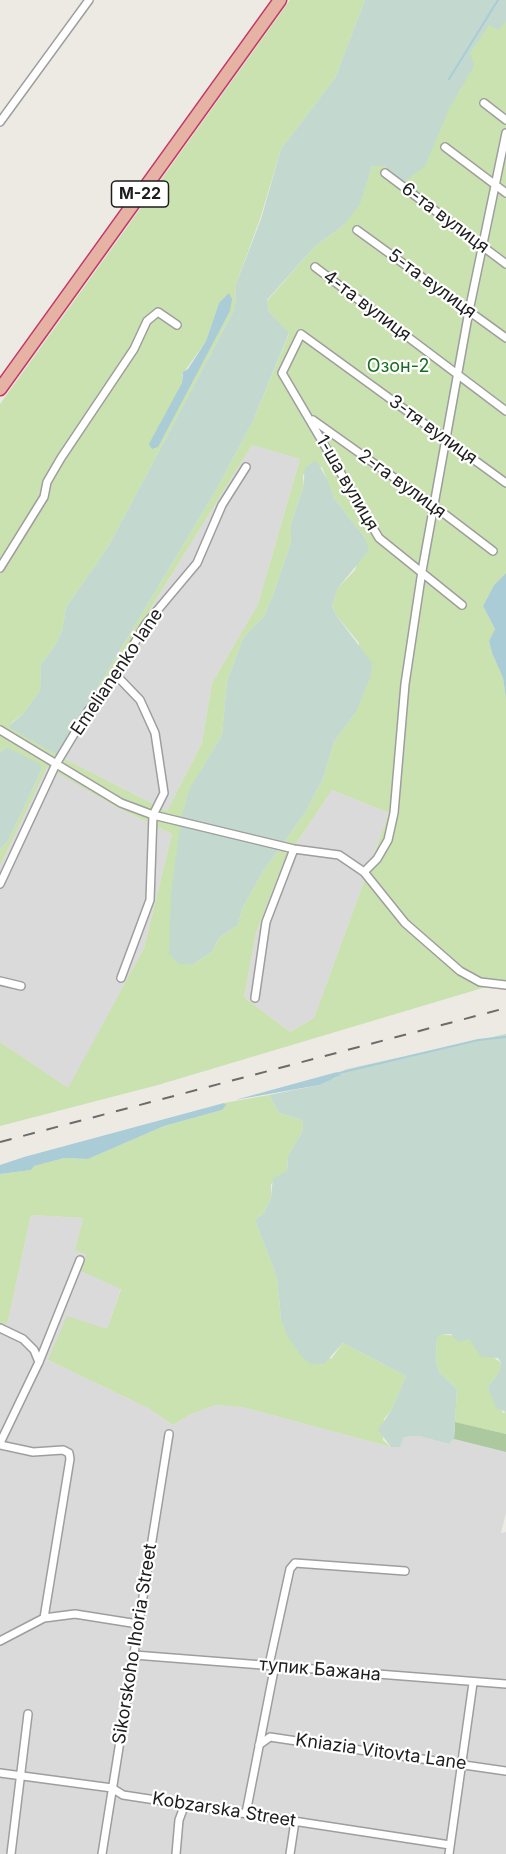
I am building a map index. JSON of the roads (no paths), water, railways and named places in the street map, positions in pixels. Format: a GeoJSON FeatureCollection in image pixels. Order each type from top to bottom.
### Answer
{"type":"FeatureCollection","features":[{"type":"Feature","properties":{"kind":"highway","name":"М-22"},"geometry":{"type":"LineString","coordinates":[[0,389],[280,0]]}},
{"type":"Feature","properties":{"kind":"street"},"geometry":{"type":"LineString","coordinates":[[0,122],[89,0]]}},
{"type":"Feature","properties":{"kind":"street"},"geometry":{"type":"LineString","coordinates":[[484,103],[506,120]]}},
{"type":"Feature","properties":{"kind":"street"},"geometry":{"type":"LineString","coordinates":[[364,872],[378,859],[388,840],[394,813],[405,684],[422,571],[469,311],[506,133]]}},
{"type":"Feature","properties":{"kind":"street"},"geometry":{"type":"LineString","coordinates":[[445,147],[506,194]]}},
{"type":"Feature","properties":{"kind":"street","name":"6-та вулиця"},"geometry":{"type":"LineString","coordinates":[[385,173],[506,264]]}},
{"type":"Feature","properties":{"kind":"street","name":"5-та вулиця"},"geometry":{"type":"LineString","coordinates":[[357,230],[506,338]]}},
{"type":"Feature","properties":{"kind":"street","name":"4-та вулиця"},"geometry":{"type":"LineString","coordinates":[[315,267],[506,411]]}},
{"type":"Feature","properties":{"kind":"street"},"geometry":{"type":"LineString","coordinates":[[0,568],[44,497],[47,482],[56,466],[134,349],[147,321],[158,312],[177,325]]}},
{"type":"Feature","properties":{"kind":"street","name":"1-ша вулиця"},"geometry":{"type":"LineString","coordinates":[[302,334],[282,373],[379,538],[462,606]]}},
{"type":"Feature","properties":{"kind":"street","name":"3-тя вулиця"},"geometry":{"type":"LineString","coordinates":[[302,334],[506,483]]}},
{"type":"Feature","properties":{"kind":"street","name":"2-га вулиця"},"geometry":{"type":"LineString","coordinates":[[309,418],[434,506],[493,551]]}},
{"type":"Feature","properties":{"kind":"street","name":"Emelianenko lane"},"geometry":{"type":"LineString","coordinates":[[0,884],[56,764],[88,711],[116,675],[145,625],[196,563],[222,505],[246,467]]}},
{"type":"Feature","properties":{"kind":"street"},"geometry":{"type":"LineString","coordinates":[[116,675],[140,700],[155,732],[164,792],[153,815],[150,900],[121,978]]}},
{"type":"Feature","properties":{"kind":"street"},"geometry":{"type":"LineString","coordinates":[[0,730],[121,803],[153,815],[294,849],[339,855],[364,872],[405,923],[460,971],[480,982],[506,985]]}},
{"type":"Feature","properties":{"kind":"street"},"geometry":{"type":"LineString","coordinates":[[255,998],[266,922],[294,849]]}},
{"type":"Feature","properties":{"kind":"street"},"geometry":{"type":"LineString","coordinates":[[0,981],[21,987]]}},
{"type":"Feature","properties":{"kind":"street"},"geometry":{"type":"LineString","coordinates":[[44,1618],[69,1453],[63,1450],[33,1452],[0,1444],[39,1362],[80,1260]]}},
{"type":"Feature","properties":{"kind":"street"},"geometry":{"type":"LineString","coordinates":[[0,1328],[23,1339],[34,1350],[39,1362]]}},
{"type":"Feature","properties":{"kind":"street","name":"Sikorskoho Ihoria Street"},"geometry":{"type":"LineString","coordinates":[[102,1854],[169,1434]]}},
{"type":"Feature","properties":{"kind":"street"},"geometry":{"type":"LineString","coordinates":[[246,1813],[290,1569],[295,1563],[405,1571]]}},
{"type":"Feature","properties":{"kind":"street"},"geometry":{"type":"LineString","coordinates":[[0,1641],[44,1618],[75,1614],[138,1624]]}},
{"type":"Feature","properties":{"kind":"street","name":"тупик Бажана"},"geometry":{"type":"LineString","coordinates":[[134,1655],[506,1684]]}},
{"type":"Feature","properties":{"kind":"street"},"geometry":{"type":"LineString","coordinates":[[449,1854],[473,1683]]}},
{"type":"Feature","properties":{"kind":"street"},"geometry":{"type":"LineString","coordinates":[[10,1854],[28,1714]]}},
{"type":"Feature","properties":{"kind":"street","name":"Kniazia Vitovta Lane"},"geometry":{"type":"LineString","coordinates":[[259,1745],[270,1737],[506,1771]]}},
{"type":"Feature","properties":{"kind":"street","name":"Kobzarska Street"},"geometry":{"type":"LineString","coordinates":[[0,1773],[112,1788],[123,1795],[450,1845]]}},
{"type":"Feature","properties":{"kind":"street"},"geometry":{"type":"LineString","coordinates":[[176,1854],[179,1820],[185,1804]]}},
{"type":"Feature","properties":{"kind":"street"},"geometry":{"type":"LineString","coordinates":[[290,1854],[295,1821]]}},
{"type":"Feature","properties":{"kind":"water"},"geometry":{"type":"Polygon","coordinates":[[[229,293],[232,299],[230,311],[158,447],[152,449],[149,444],[182,383],[183,372],[188,369],[206,341],[219,303],[229,293]]]}},
{"type":"Feature","properties":{"kind":"water"},"geometry":{"type":"Polygon","coordinates":[[[506,573],[506,699],[503,678],[489,641],[495,629],[483,606],[494,585],[506,573]]]}},
{"type":"Feature","properties":{"kind":"water"},"geometry":{"type":"Polygon","coordinates":[[[337,1072],[341,1075],[319,1085],[235,1100],[337,1072]]]}},
{"type":"Feature","properties":{"kind":"water"},"geometry":{"type":"Polygon","coordinates":[[[224,1103],[226,1105],[222,1110],[164,1126],[88,1159],[64,1158],[34,1166],[31,1170],[0,1174],[0,1165],[24,1157],[224,1103]]]}},
{"type":"Feature","properties":{"kind":"waterway"},"geometry":{"type":"LineString","coordinates":[[449,79],[498,0]]}},
{"type":"Feature","properties":{"kind":"waterway"},"geometry":{"type":"LineString","coordinates":[[339,1073],[478,1040],[506,1037]]}},
{"type":"Feature","properties":{"kind":"railway"},"geometry":{"type":"LineString","coordinates":[[0,1142],[506,1008]]}},
{"type":"Feature","properties":{"kind":"park label","name":"Озон-2"},"geometry":{"type":"Point","coordinates":[398,367]}}]}
